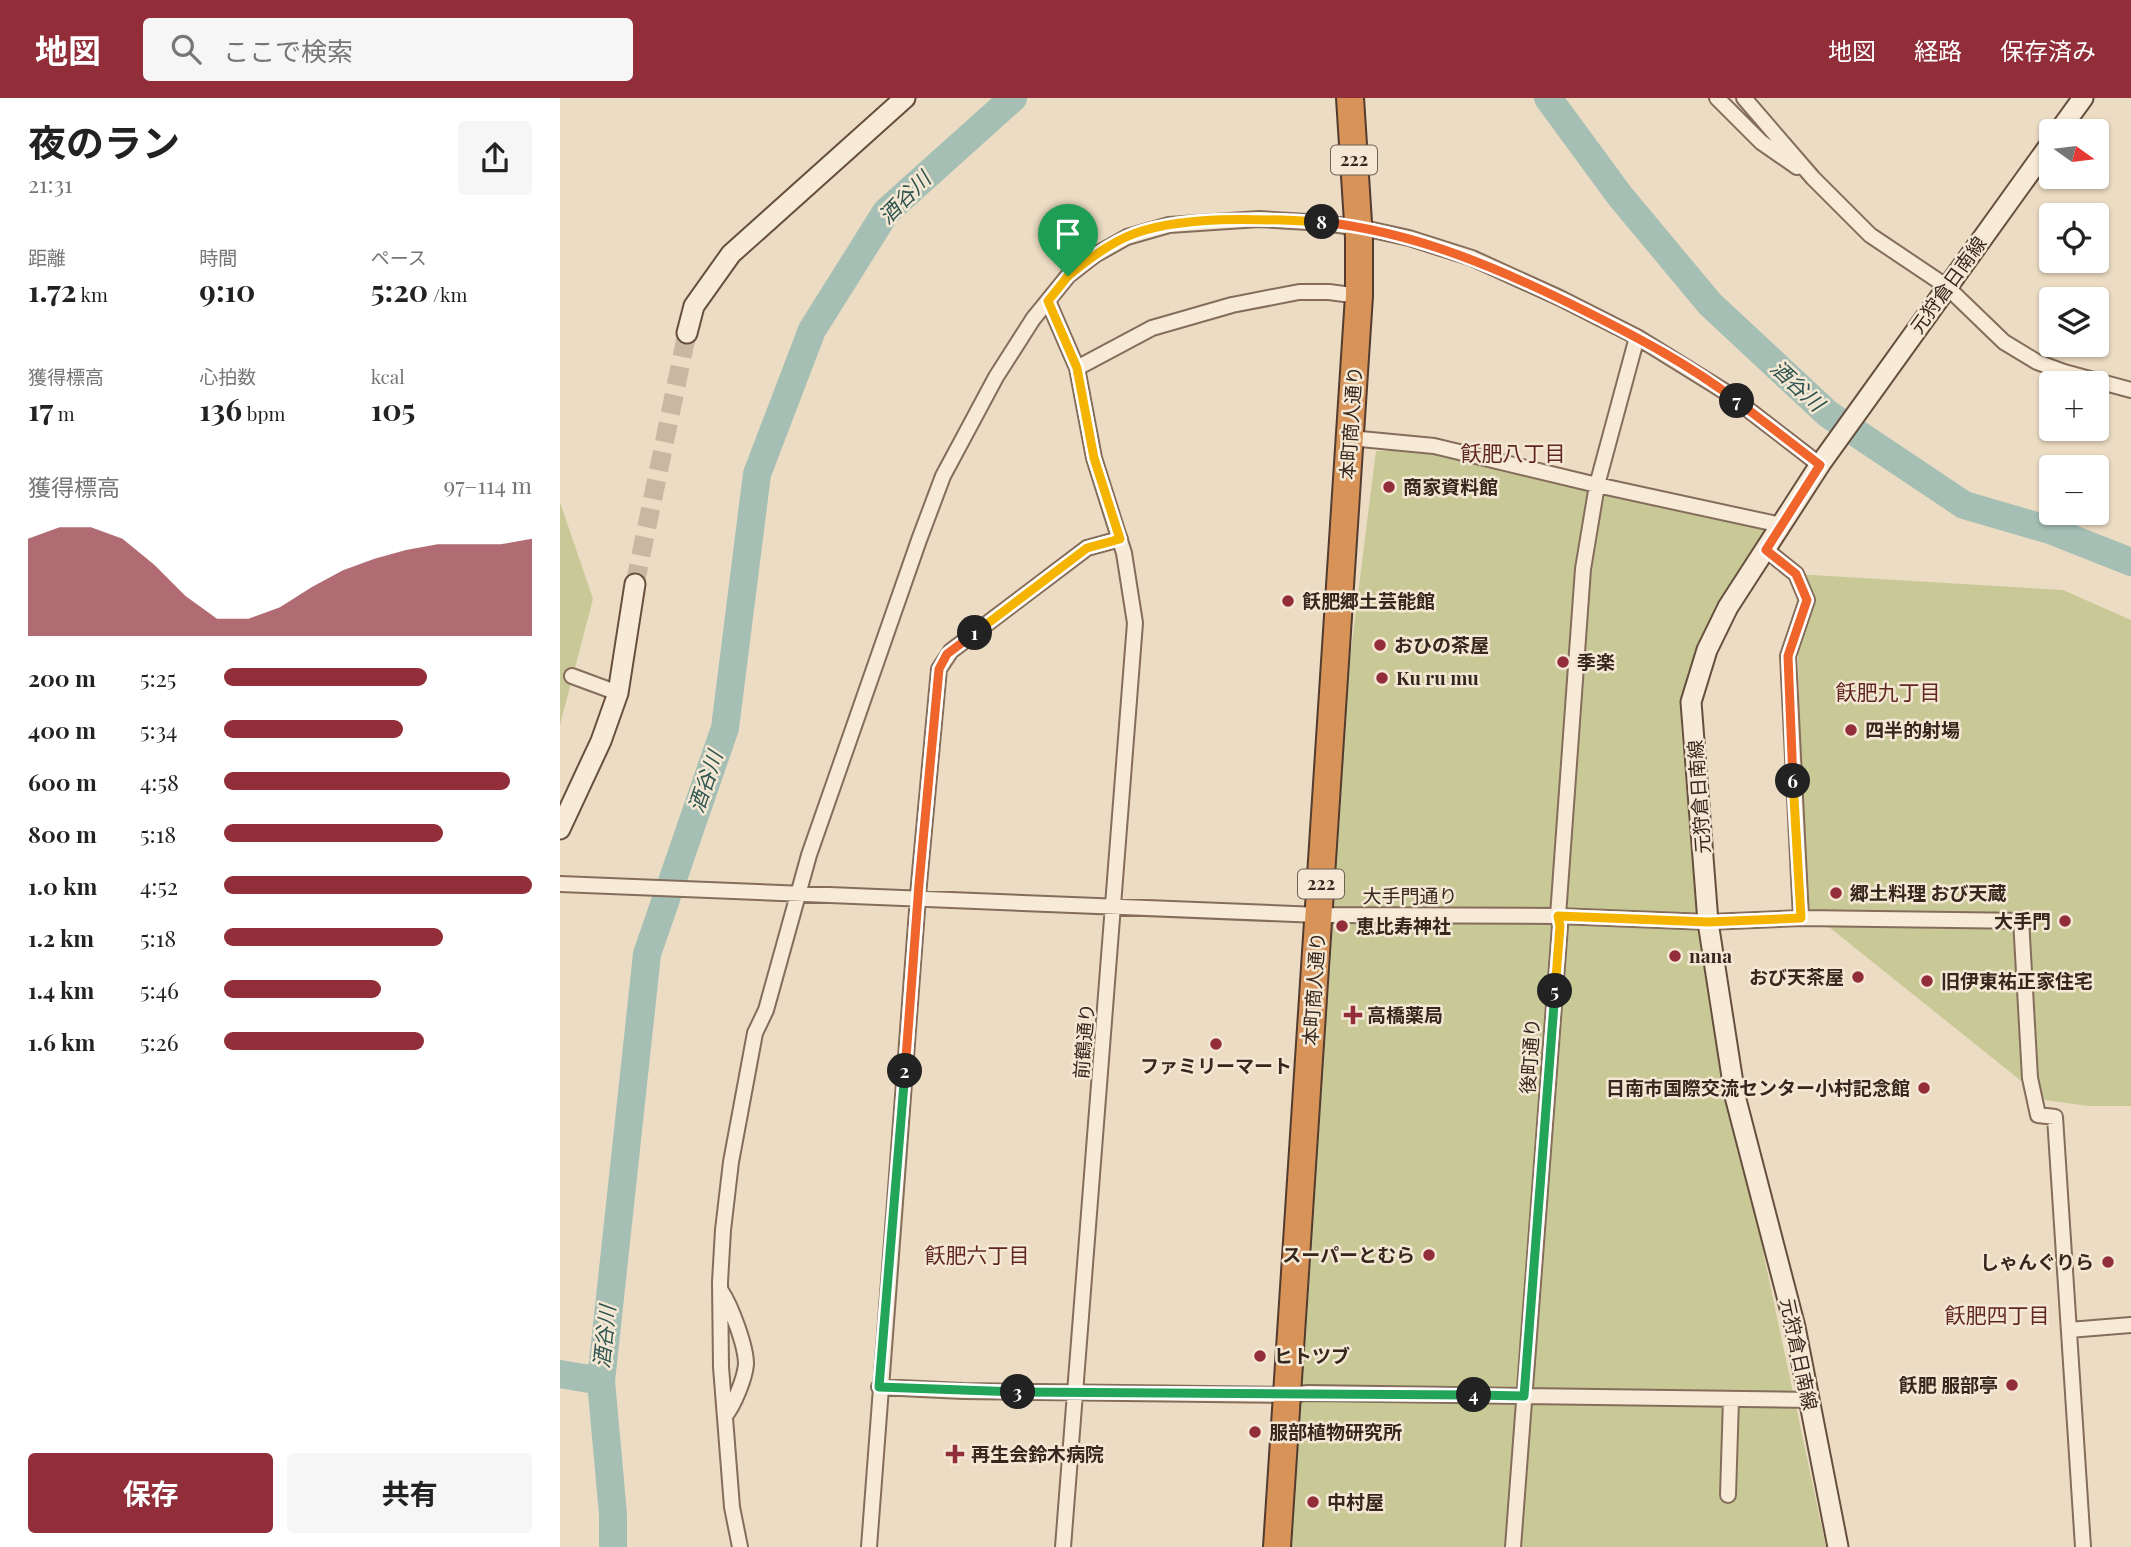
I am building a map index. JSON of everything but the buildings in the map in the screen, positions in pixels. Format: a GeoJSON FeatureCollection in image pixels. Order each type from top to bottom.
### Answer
{"type":"FeatureCollection","features":[{"type":"Feature","properties":{"kind":"highway","name":"222"},"geometry":{"type":"LineString","coordinates":[[1350,98],[1357,224]]}},
{"type":"Feature","properties":{"kind":"highway","name":"本町商人通り"},"geometry":{"type":"LineString","coordinates":[[1278,1547],[1359,296],[1357,224]]}},
{"type":"Feature","properties":{"kind":"main road"},"geometry":{"type":"LineString","coordinates":[[687,333],[694,306],[731,254],[905,98]]}},
{"type":"Feature","properties":{"kind":"main road"},"geometry":{"type":"LineString","coordinates":[[2068,119],[2083,98]]}},
{"type":"Feature","properties":{"kind":"main road","name":"元狩倉日南線"},"geometry":{"type":"LineString","coordinates":[[1838,1547],[1795,1327],[1735,1096],[1708,922],[1691,702],[1707,650],[1728,607],[1820,464],[2039,159]]}},
{"type":"Feature","properties":{"kind":"main road"},"geometry":{"type":"LineString","coordinates":[[560,829],[601,741],[618,693],[635,584]]}},
{"type":"Feature","properties":{"kind":"street"},"geometry":{"type":"LineString","coordinates":[[1717,98],[1761,142],[1813,178]]}},
{"type":"Feature","properties":{"kind":"street"},"geometry":{"type":"LineString","coordinates":[[1744,98],[1813,178],[1870,235],[2004,342],[2037,362],[2131,390]]}},
{"type":"Feature","properties":{"kind":"street"},"geometry":{"type":"LineString","coordinates":[[740,1547],[733,1507],[720,1367],[720,1289],[723,1230],[731,1162],[755,1033],[770,998],[794,895],[943,476],[996,377],[1033,319],[1068,276],[1095,255],[1127,237],[1169,225],[1259,219],[1357,224],[1472,258],[1637,337],[1724,391],[1820,464]]}},
{"type":"Feature","properties":{"kind":"street"},"geometry":{"type":"LineString","coordinates":[[1077,368],[1152,328],[1232,304],[1299,292],[1359,296]]}},
{"type":"Feature","properties":{"kind":"street","name":"前鶴通り"},"geometry":{"type":"LineString","coordinates":[[1048,301],[1077,368],[1094,458],[1120,539],[1130,581],[1135,622],[1063,1547]]}},
{"type":"Feature","properties":{"kind":"street","name":"後町通り"},"geometry":{"type":"LineString","coordinates":[[1513,1547],[1560,926],[1558,916],[1583,569],[1597,485],[1637,337]]}},
{"type":"Feature","properties":{"kind":"street"},"geometry":{"type":"LineString","coordinates":[[1350,438],[1434,446],[1781,525]]}},
{"type":"Feature","properties":{"kind":"street"},"geometry":{"type":"LineString","coordinates":[[869,1547],[879,1387],[939,669],[951,651],[1087,548],[1120,539]]}},
{"type":"Feature","properties":{"kind":"street"},"geometry":{"type":"LineString","coordinates":[[1766,550],[1796,574],[1807,600],[1788,656],[1801,918]]}},
{"type":"Feature","properties":{"kind":"street"},"geometry":{"type":"LineString","coordinates":[[572,676],[618,693]]}},
{"type":"Feature","properties":{"kind":"street","name":"大手門通り"},"geometry":{"type":"LineString","coordinates":[[560,884],[1318,915],[1558,916],[1708,922],[1801,918],[2025,920],[2030,1078],[2038,1115],[2054,1116],[2069,1330]]}},
{"type":"Feature","properties":{"kind":"street"},"geometry":{"type":"LineString","coordinates":[[720,1289],[730,1306],[746,1364],[733,1406],[725,1416]]}},
{"type":"Feature","properties":{"kind":"street"},"geometry":{"type":"LineString","coordinates":[[2083,1547],[2069,1330],[2131,1325]]}},
{"type":"Feature","properties":{"kind":"street"},"geometry":{"type":"LineString","coordinates":[[879,1387],[1075,1393],[1308,1393],[1810,1400]]}},
{"type":"Feature","properties":{"kind":"street"},"geometry":{"type":"LineString","coordinates":[[1728,1495],[1731,1399]]}},
{"type":"Feature","properties":{"kind":"green space"},"geometry":{"type":"Polygon","coordinates":[[[1451,450],[1771,523],[1695,651],[1681,727],[1691,848],[1718,982],[1764,1256],[1826,1547],[1291,1547],[1349,666],[1376,451],[1451,450]]]}},
{"type":"Feature","properties":{"kind":"green space"},"geometry":{"type":"Polygon","coordinates":[[[560,502],[593,599],[560,725],[560,502]]]}},
{"type":"Feature","properties":{"kind":"green space"},"geometry":{"type":"Polygon","coordinates":[[[1796,574],[2063,590],[2131,620],[2131,1106],[2088,1106],[2045,1100],[1804,907],[1796,574]]]}},
{"type":"Feature","properties":{"kind":"waterway","name":"酒谷川"},"geometry":{"type":"LineString","coordinates":[[613,1547],[613,1514],[601,1381],[647,954],[725,728],[757,474],[812,330],[886,212],[1013,98]]}},
{"type":"Feature","properties":{"kind":"waterway","name":"酒谷川"},"geometry":{"type":"LineString","coordinates":[[1548,98],[1620,196],[1710,304],[1828,414],[1964,505],[2050,530],[2131,562]]}},
{"type":"Feature","properties":{"kind":"waterway"},"geometry":{"type":"LineString","coordinates":[[560,1374],[601,1381]]}},
{"type":"Feature","properties":{"kind":"tunnel"},"geometry":{"type":"LineString","coordinates":[[635,584],[687,333]]}},
{"type":"Feature","properties":{"kind":"place","name":"商家資料館"},"geometry":{"type":"Point","coordinates":[1389,487]}},
{"type":"Feature","properties":{"kind":"place","name":"飫肥郷土芸能館"},"geometry":{"type":"Point","coordinates":[1288,601]}},
{"type":"Feature","properties":{"kind":"place","name":"おひの茶屋"},"geometry":{"type":"Point","coordinates":[1380,645]}},
{"type":"Feature","properties":{"kind":"place","name":"季楽"},"geometry":{"type":"Point","coordinates":[1563,662]}},
{"type":"Feature","properties":{"kind":"place","name":"Ku ru mu"},"geometry":{"type":"Point","coordinates":[1382,678]}},
{"type":"Feature","properties":{"kind":"place","name":"四半的射場"},"geometry":{"type":"Point","coordinates":[1851,730]}},
{"type":"Feature","properties":{"kind":"place","name":"郷土料理 おび天蔵"},"geometry":{"type":"Point","coordinates":[1836,893]}},
{"type":"Feature","properties":{"kind":"place","name":"大手門"},"geometry":{"type":"Point","coordinates":[2065,921]}},
{"type":"Feature","properties":{"kind":"place","name":"恵比寿神社"},"geometry":{"type":"Point","coordinates":[1342,926]}},
{"type":"Feature","properties":{"kind":"place","name":"nana"},"geometry":{"type":"Point","coordinates":[1675,956]}},
{"type":"Feature","properties":{"kind":"place","name":"おび天茶屋"},"geometry":{"type":"Point","coordinates":[1858,977]}},
{"type":"Feature","properties":{"kind":"place","name":"旧伊東祐正家住宅"},"geometry":{"type":"Point","coordinates":[1927,981]}},
{"type":"Feature","properties":{"kind":"place","name":"高橋薬局"},"geometry":{"type":"Point","coordinates":[1353,1015]}},
{"type":"Feature","properties":{"kind":"place","name":"ファミリーマート"},"geometry":{"type":"Point","coordinates":[1216,1044]}},
{"type":"Feature","properties":{"kind":"place","name":"日南市国際交流センター小村記念館"},"geometry":{"type":"Point","coordinates":[1924,1088]}},
{"type":"Feature","properties":{"kind":"place","name":"スーパーとむら"},"geometry":{"type":"Point","coordinates":[1429,1255]}},
{"type":"Feature","properties":{"kind":"place","name":"しゃんぐりら"},"geometry":{"type":"Point","coordinates":[2108,1262]}},
{"type":"Feature","properties":{"kind":"place","name":"ヒトツブ"},"geometry":{"type":"Point","coordinates":[1260,1356]}},
{"type":"Feature","properties":{"kind":"place","name":"飫肥 服部亭"},"geometry":{"type":"Point","coordinates":[2012,1385]}},
{"type":"Feature","properties":{"kind":"place","name":"服部植物研究所"},"geometry":{"type":"Point","coordinates":[1255,1432]}},
{"type":"Feature","properties":{"kind":"place","name":"再生会鈴木病院"},"geometry":{"type":"Point","coordinates":[955,1454]}},
{"type":"Feature","properties":{"kind":"place","name":"中村屋"},"geometry":{"type":"Point","coordinates":[1313,1502]}},
{"type":"Feature","properties":{"kind":"district","name":"飫肥八丁目"},"geometry":{"type":"Point","coordinates":[1513,454]}},
{"type":"Feature","properties":{"kind":"district","name":"飫肥九丁目"},"geometry":{"type":"Point","coordinates":[1888,693]}},
{"type":"Feature","properties":{"kind":"district","name":"飫肥六丁目"},"geometry":{"type":"Point","coordinates":[977,1256]}},
{"type":"Feature","properties":{"kind":"district","name":"飫肥四丁目"},"geometry":{"type":"Point","coordinates":[1997,1316]}},
{"type":"Feature","properties":{"kind":"route"},"geometry":{"type":"LineString","coordinates":[[1259,219],[1350,226],[1409,238],[1472,258],[1637,337],[1724,391],[1820,465],[1766,550],[1796,574],[1807,600],[1788,656],[1801,918],[1708,922],[1558,916],[1560,926],[1524,1396],[1075,1393],[879,1387],[939,669],[947,654],[1087,548],[1120,539],[1094,458],[1077,368],[1048,301],[1068,276],[1095,255],[1127,237],[1169,225],[1259,219]]}}]}
